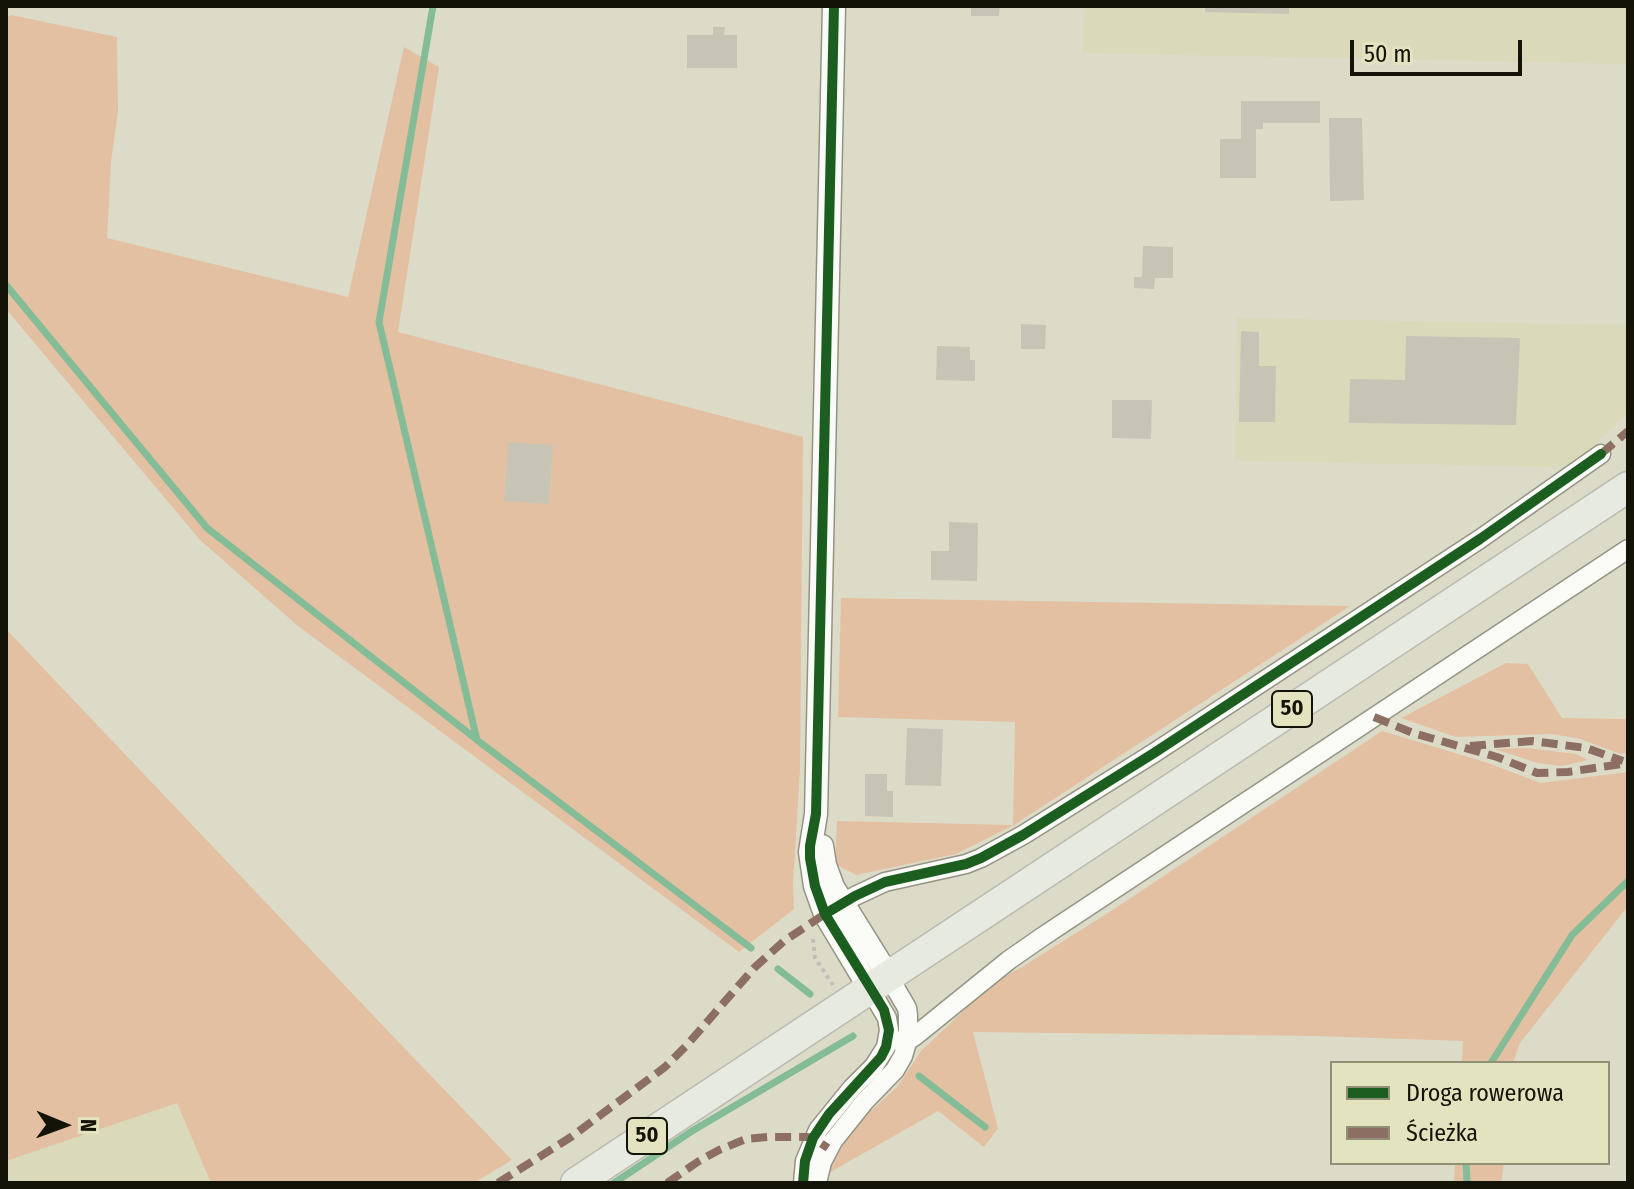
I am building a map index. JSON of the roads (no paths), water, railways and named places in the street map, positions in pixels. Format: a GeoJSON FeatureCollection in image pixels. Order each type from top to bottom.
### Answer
{"type":"FeatureCollection","features":[{"type":"Feature","properties":{"kind":"main road","name":"50"},"geometry":{"type":"LineString","coordinates":[[576,1183],[835,1002],[879,983],[1628,487]]}},
{"type":"Feature","properties":{"kind":"street"},"geometry":{"type":"LineString","coordinates":[[834,6],[816,814],[833,908],[879,983],[907,1008],[909,1023],[897,1040]]}},
{"type":"Feature","properties":{"kind":"street"},"geometry":{"type":"LineString","coordinates":[[833,908],[885,882],[966,864],[1023,835],[1467,548],[1601,454]]}},
{"type":"Feature","properties":{"kind":"street"},"geometry":{"type":"LineString","coordinates":[[803,1183],[805,1161],[818,1130],[897,1040],[1045,935],[1628,549]]}},
{"type":"Feature","properties":{"kind":"street"},"geometry":{"type":"LineString","coordinates":[[817,1183],[828,1148],[843,1125],[895,1070],[903,1056],[897,1040]]}},
{"type":"Feature","properties":{"kind":"waterway"},"geometry":{"type":"LineString","coordinates":[[433,6],[379,322],[477,740],[751,948]]}},
{"type":"Feature","properties":{"kind":"waterway"},"geometry":{"type":"LineString","coordinates":[[6,285],[207,528],[476,739]]}},
{"type":"Feature","properties":{"kind":"waterway"},"geometry":{"type":"LineString","coordinates":[[1492,1061],[1572,935],[1628,881]]}},
{"type":"Feature","properties":{"kind":"waterway"},"geometry":{"type":"LineString","coordinates":[[778,969],[810,994]]}},
{"type":"Feature","properties":{"kind":"waterway"},"geometry":{"type":"LineString","coordinates":[[614,1183],[692,1131],[853,1036]]}},
{"type":"Feature","properties":{"kind":"waterway"},"geometry":{"type":"LineString","coordinates":[[919,1076],[985,1127]]}},
{"type":"Feature","properties":{"kind":"waterway"},"geometry":{"type":"LineString","coordinates":[[1466,1165],[1467,1183]]}}]}
